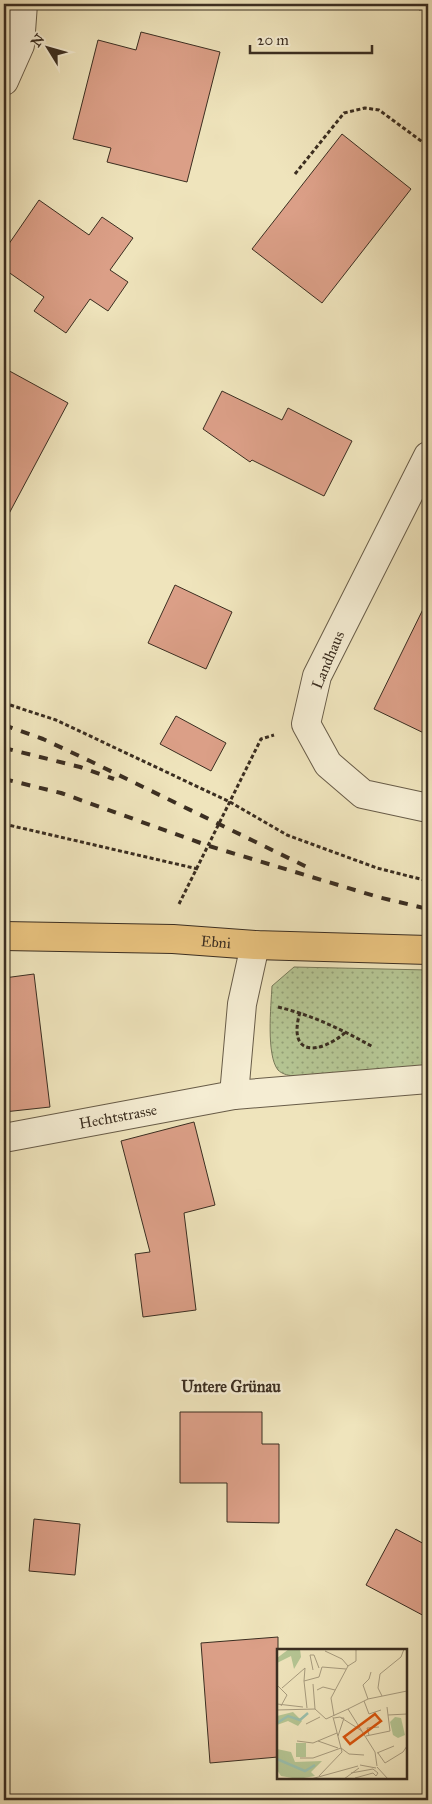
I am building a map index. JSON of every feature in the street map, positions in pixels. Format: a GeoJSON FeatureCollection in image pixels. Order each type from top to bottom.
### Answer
{"type":"FeatureCollection","features":[{"type":"Feature","properties":{"kind":"main road","name":"Ebni"},"geometry":{"type":"LineString","coordinates":[[4,936],[173,939],[255,945],[428,950]]}},
{"type":"Feature","properties":{"kind":"street"},"geometry":{"type":"LineString","coordinates":[[4,81],[20,45],[23,4]]}},
{"type":"Feature","properties":{"kind":"street","name":"Landhaus"},"geometry":{"type":"LineString","coordinates":[[306,724],[318,676],[428,456]]}},
{"type":"Feature","properties":{"kind":"street"},"geometry":{"type":"LineString","coordinates":[[306,724],[328,764],[363,794],[428,808]]}},
{"type":"Feature","properties":{"kind":"street"},"geometry":{"type":"LineString","coordinates":[[234,1095],[242,1004],[255,945]]}},
{"type":"Feature","properties":{"kind":"street","name":"Hechtstrasse"},"geometry":{"type":"LineString","coordinates":[[4,1138],[234,1095],[428,1079]]}},
{"type":"Feature","properties":{"kind":"path"},"geometry":{"type":"LineString","coordinates":[[412,4],[428,14]]}},
{"type":"Feature","properties":{"kind":"path"},"geometry":{"type":"LineString","coordinates":[[296,174],[344,113],[365,108],[379,110],[428,146]]}},
{"type":"Feature","properties":{"kind":"path"},"geometry":{"type":"LineString","coordinates":[[4,703],[56,720],[230,802],[287,834],[377,868],[428,881]]}},
{"type":"Feature","properties":{"kind":"path"},"geometry":{"type":"LineString","coordinates":[[175,911],[198,869],[261,739],[306,724]]}},
{"type":"Feature","properties":{"kind":"path"},"geometry":{"type":"LineString","coordinates":[[4,824],[198,869]]}},
{"type":"Feature","properties":{"kind":"path"},"geometry":{"type":"LineString","coordinates":[[272,1005],[300,1012],[346,1032],[377,1049]]}},
{"type":"Feature","properties":{"kind":"path"},"geometry":{"type":"LineString","coordinates":[[300,1012],[296,1034],[298,1042],[305,1047],[315,1048],[335,1041],[346,1032]]}},
{"type":"Feature","properties":{"kind":"green space"},"geometry":{"type":"Polygon","coordinates":[[[294,967],[428,970],[428,1066],[293,1076],[278,1070],[274,1063],[271,1042],[272,986],[294,967]]]}},
{"type":"Feature","properties":{"kind":"building"},"geometry":{"type":"Polygon","coordinates":[[[141,32],[220,52],[187,182],[107,162],[111,148],[73,139],[98,40],[136,50],[141,32]]]}},
{"type":"Feature","properties":{"kind":"building"},"geometry":{"type":"Polygon","coordinates":[[[342,134],[411,189],[322,303],[252,249],[342,134]]]}},
{"type":"Feature","properties":{"kind":"building"},"geometry":{"type":"Polygon","coordinates":[[[39,200],[89,235],[102,217],[133,238],[110,270],[128,282],[108,311],[90,299],[66,333],[34,311],[44,297],[4,269],[4,251],[39,200]]]}},
{"type":"Feature","properties":{"kind":"building"},"geometry":{"type":"Polygon","coordinates":[[[4,368],[68,403],[4,523],[4,368]]]}},
{"type":"Feature","properties":{"kind":"building"},"geometry":{"type":"Polygon","coordinates":[[[222,391],[282,420],[288,408],[352,441],[324,496],[252,460],[250,462],[203,429],[222,391]]]}},
{"type":"Feature","properties":{"kind":"building"},"geometry":{"type":"Polygon","coordinates":[[[175,585],[232,612],[206,669],[148,643],[175,585]]]}},
{"type":"Feature","properties":{"kind":"building"},"geometry":{"type":"Polygon","coordinates":[[[428,599],[428,735],[374,709],[428,599]]]}},
{"type":"Feature","properties":{"kind":"building"},"geometry":{"type":"Polygon","coordinates":[[[176,716],[226,743],[211,771],[160,744],[176,716]]]}},
{"type":"Feature","properties":{"kind":"building"},"geometry":{"type":"Polygon","coordinates":[[[34,974],[50,1107],[4,1112],[4,978],[34,974]]]}},
{"type":"Feature","properties":{"kind":"building"},"geometry":{"type":"Polygon","coordinates":[[[194,1122],[215,1205],[184,1213],[196,1310],[143,1317],[135,1254],[150,1252],[121,1141],[194,1122]]]}},
{"type":"Feature","properties":{"kind":"building"},"geometry":{"type":"Polygon","coordinates":[[[180,1412],[262,1412],[262,1444],[279,1444],[279,1523],[227,1522],[227,1483],[180,1483],[180,1412]]]}},
{"type":"Feature","properties":{"kind":"building"},"geometry":{"type":"Polygon","coordinates":[[[34,1519],[80,1524],[75,1575],[29,1571],[34,1519]]]}},
{"type":"Feature","properties":{"kind":"building"},"geometry":{"type":"Polygon","coordinates":[[[396,1529],[428,1546],[428,1618],[366,1585],[396,1529]]]}},
{"type":"Feature","properties":{"kind":"building"},"geometry":{"type":"Polygon","coordinates":[[[278,1637],[277,1757],[210,1763],[201,1643],[278,1637]]]}},
{"type":"Feature","properties":{"kind":"railway"},"geometry":{"type":"LineString","coordinates":[[4,725],[43,739],[90,761],[313,870]]}},
{"type":"Feature","properties":{"kind":"railway"},"geometry":{"type":"LineString","coordinates":[[4,748],[80,767],[114,779]]}},
{"type":"Feature","properties":{"kind":"railway"},"geometry":{"type":"LineString","coordinates":[[4,779],[61,793],[209,846],[378,897],[428,909]]}},
{"type":"Feature","properties":{"kind":"district","name":"Untere Grünau"},"geometry":{"type":"Point","coordinates":[231,1386]}}]}
